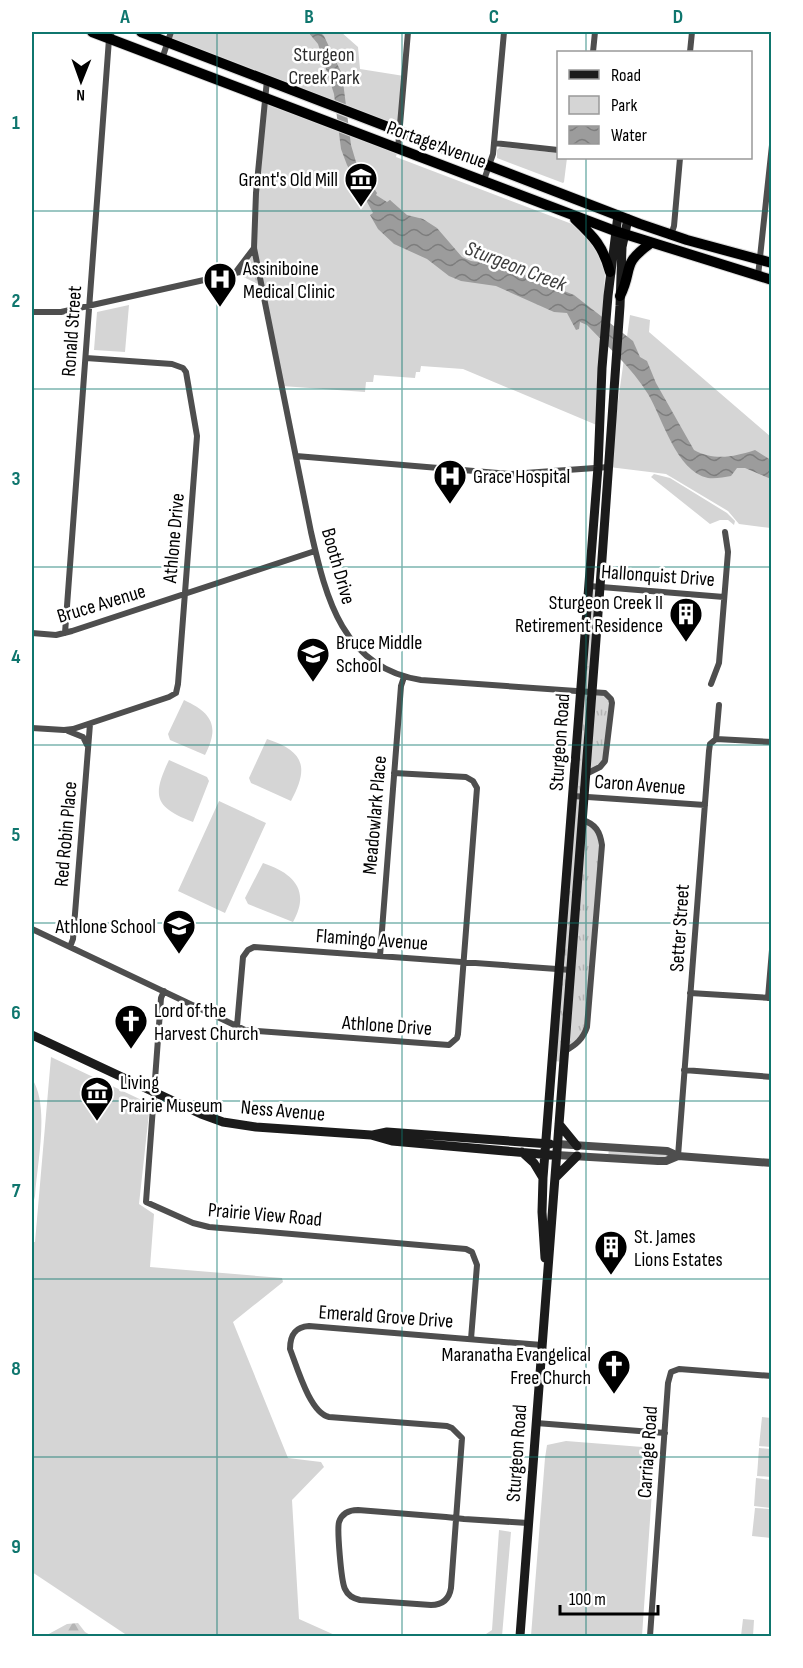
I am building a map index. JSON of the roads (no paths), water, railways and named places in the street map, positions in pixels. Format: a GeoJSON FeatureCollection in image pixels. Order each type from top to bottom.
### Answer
{"type":"FeatureCollection","features":[{"type":"Feature","properties":{"kind":"highway","name":"Portage Avenue"},"geometry":{"type":"LineString","coordinates":[[92,32],[111,35],[162,58],[620,233],[771,280]]}},
{"type":"Feature","properties":{"kind":"highway","name":"Portage Avenue"},"geometry":{"type":"LineString","coordinates":[[141,32],[170,37],[267,80],[671,235],[766,262]]}},
{"type":"Feature","properties":{"kind":"highway"},"geometry":{"type":"LineString","coordinates":[[568,212],[599,243],[606,256],[610,272]]}},
{"type":"Feature","properties":{"kind":"highway"},"geometry":{"type":"LineString","coordinates":[[620,301],[631,261],[636,254],[651,243]]}},
{"type":"Feature","properties":{"kind":"main road","name":"Sturgeon Road"},"geometry":{"type":"LineString","coordinates":[[520,1636],[555,1179],[556,1155],[552,1144],[560,969],[598,467],[602,368],[610,272],[623,217]]}},
{"type":"Feature","properties":{"kind":"main road","name":"Sturgeon Road"},"geometry":{"type":"LineString","coordinates":[[547,1272],[542,1212],[543,1178],[546,1154],[559,1124],[565,1051],[609,467],[620,301],[620,233]]}},
{"type":"Feature","properties":{"kind":"main road","name":"Ness Avenue"},"geometry":{"type":"LineString","coordinates":[[32,1035],[207,1116],[234,1124],[370,1135],[392,1141],[556,1155]]}},
{"type":"Feature","properties":{"kind":"main road"},"geometry":{"type":"LineString","coordinates":[[555,1179],[577,1151],[559,1124]]}},
{"type":"Feature","properties":{"kind":"main road","name":"Ness Avenue"},"geometry":{"type":"LineString","coordinates":[[370,1135],[387,1132],[552,1144]]}},
{"type":"Feature","properties":{"kind":"main road"},"geometry":{"type":"LineString","coordinates":[[522,1152],[534,1162],[543,1178]]}},
{"type":"Feature","properties":{"kind":"street"},"geometry":{"type":"LineString","coordinates":[[398,148],[408,32]]}},
{"type":"Feature","properties":{"kind":"street"},"geometry":{"type":"LineString","coordinates":[[484,180],[493,154],[504,32]]}},
{"type":"Feature","properties":{"kind":"street"},"geometry":{"type":"LineString","coordinates":[[593,51],[595,32]]}},
{"type":"Feature","properties":{"kind":"street"},"geometry":{"type":"LineString","coordinates":[[690,51],[692,32]]}},
{"type":"Feature","properties":{"kind":"street","name":"Ronald Street"},"geometry":{"type":"LineString","coordinates":[[65,633],[111,35]]}},
{"type":"Feature","properties":{"kind":"street"},"geometry":{"type":"LineString","coordinates":[[162,58],[170,37]]}},
{"type":"Feature","properties":{"kind":"street","name":"Booth Drive"},"geometry":{"type":"LineString","coordinates":[[267,80],[256,193],[254,248],[315,551],[329,597],[346,634],[369,658],[404,677],[592,691]]}},
{"type":"Feature","properties":{"kind":"street"},"geometry":{"type":"LineString","coordinates":[[494,144],[557,150]]}},
{"type":"Feature","properties":{"kind":"street"},"geometry":{"type":"LineString","coordinates":[[758,276],[766,262],[771,145]]}},
{"type":"Feature","properties":{"kind":"street"},"geometry":{"type":"LineString","coordinates":[[671,235],[674,226],[680,159]]}},
{"type":"Feature","properties":{"kind":"street"},"geometry":{"type":"LineString","coordinates":[[235,273],[254,248]]}},
{"type":"Feature","properties":{"kind":"street"},"geometry":{"type":"LineString","coordinates":[[32,312],[51,313],[258,268]]}},
{"type":"Feature","properties":{"kind":"street","name":"Athlone Drive"},"geometry":{"type":"LineString","coordinates":[[32,728],[64,730],[90,724],[169,697],[176,693],[178,684],[197,436],[186,372],[183,368],[172,364],[86,358]]}},
{"type":"Feature","properties":{"kind":"street"},"geometry":{"type":"LineString","coordinates":[[296,456],[518,474],[609,467]]}},
{"type":"Feature","properties":{"kind":"street"},"geometry":{"type":"LineString","coordinates":[[711,684],[719,663],[728,552],[725,532]]}},
{"type":"Feature","properties":{"kind":"street","name":"Bruce Avenue"},"geometry":{"type":"LineString","coordinates":[[32,633],[65,633],[315,551]]}},
{"type":"Feature","properties":{"kind":"street","name":"Hallonquist Drive"},"geometry":{"type":"LineString","coordinates":[[589,586],[724,597]]}},
{"type":"Feature","properties":{"kind":"street","name":"Meadowlark Place"},"geometry":{"type":"LineString","coordinates":[[380,956],[401,686],[404,677]]}},
{"type":"Feature","properties":{"kind":"street","name":"Sturgeon Road"},"geometry":{"type":"LineString","coordinates":[[586,774],[600,767],[605,761],[612,703],[605,693],[592,691]]}},
{"type":"Feature","properties":{"kind":"street","name":"Setter Street"},"geometry":{"type":"LineString","coordinates":[[678,1156],[709,750],[710,744],[716,739],[718,705]]}},
{"type":"Feature","properties":{"kind":"street","name":"Red Robin Place"},"geometry":{"type":"LineString","coordinates":[[70,947],[90,724]]}},
{"type":"Feature","properties":{"kind":"street"},"geometry":{"type":"LineString","coordinates":[[64,730],[83,737],[88,748]]}},
{"type":"Feature","properties":{"kind":"street"},"geometry":{"type":"LineString","coordinates":[[716,739],[771,742]]}},
{"type":"Feature","properties":{"kind":"street","name":"Athlone Drive"},"geometry":{"type":"LineString","coordinates":[[32,929],[237,1026],[253,1031],[449,1045],[458,1034],[476,785],[466,777],[394,772]]}},
{"type":"Feature","properties":{"kind":"street","name":"Caron Avenue"},"geometry":{"type":"LineString","coordinates":[[573,796],[705,805]]}},
{"type":"Feature","properties":{"kind":"street"},"geometry":{"type":"LineString","coordinates":[[565,1051],[584,1036],[587,1028],[602,845],[601,832],[590,822],[582,820]]}},
{"type":"Feature","properties":{"kind":"street","name":"Flamingo Avenue"},"geometry":{"type":"LineString","coordinates":[[237,1026],[243,957],[248,950],[254,947],[571,970]]}},
{"type":"Feature","properties":{"kind":"street"},"geometry":{"type":"LineString","coordinates":[[690,993],[770,998],[771,950]]}},
{"type":"Feature","properties":{"kind":"street","name":"Prairie View Road"},"geometry":{"type":"LineString","coordinates":[[164,991],[161,998],[146,1202],[194,1223],[209,1227],[466,1249],[472,1252],[477,1265],[471,1339]]}},
{"type":"Feature","properties":{"kind":"street"},"geometry":{"type":"LineString","coordinates":[[684,1070],[771,1077]]}},
{"type":"Feature","properties":{"kind":"street","name":"Ness Avenue"},"geometry":{"type":"LineString","coordinates":[[552,1144],[577,1151],[658,1161],[666,1161],[678,1156],[771,1163]]}},
{"type":"Feature","properties":{"kind":"street","name":"Ness Avenue"},"geometry":{"type":"LineString","coordinates":[[556,1155],[577,1151]]}},
{"type":"Feature","properties":{"kind":"street","name":"Emerald Grove Drive"},"geometry":{"type":"LineString","coordinates":[[457,1518],[462,1445],[462,1438],[458,1432],[447,1426],[322,1415],[313,1405],[290,1349],[293,1334],[296,1330],[309,1326],[542,1345]]}},
{"type":"Feature","properties":{"kind":"street","name":"Carriage Road"},"geometry":{"type":"LineString","coordinates":[[650,1636],[671,1372],[674,1370],[771,1376]]}},
{"type":"Feature","properties":{"kind":"street"},"geometry":{"type":"LineString","coordinates":[[536,1424],[665,1433]]}},
{"type":"Feature","properties":{"kind":"street"},"geometry":{"type":"LineString","coordinates":[[457,1518],[450,1592],[441,1604],[360,1600],[350,1596],[346,1591],[338,1526],[339,1520],[348,1512],[358,1510],[528,1523]]}},
{"type":"Feature","properties":{"kind":"water","name":"Sturgeon Creek"},"geometry":{"type":"Polygon","coordinates":[[[308,32],[320,32],[324,36],[342,74],[351,145],[356,162],[377,193],[376,195],[387,202],[390,200],[407,215],[423,219],[437,228],[462,257],[471,261],[504,266],[574,295],[633,341],[640,357],[647,361],[656,383],[694,450],[709,456],[724,457],[755,450],[771,460],[771,479],[745,468],[737,468],[731,476],[720,478],[708,478],[697,473],[679,455],[642,384],[587,325],[580,322],[579,329],[576,330],[567,313],[554,312],[496,286],[461,281],[449,276],[427,259],[394,244],[378,229],[370,215],[373,213],[341,149],[334,94],[318,44],[308,32]]]}},
{"type":"Feature","properties":{"kind":"place","name":"Grant's Old Mill"},"geometry":{"type":"Point","coordinates":[361,208]}},
{"type":"Feature","properties":{"kind":"place","name":"Assiniboine Medical Clinic"},"geometry":{"type":"Point","coordinates":[220,308]}},
{"type":"Feature","properties":{"kind":"place","name":"Grace Hospital"},"geometry":{"type":"Point","coordinates":[450,505]}},
{"type":"Feature","properties":{"kind":"place","name":"Sturgeon Creek II Retirement Residence"},"geometry":{"type":"Point","coordinates":[686,643]}},
{"type":"Feature","properties":{"kind":"place","name":"Bruce Middle School"},"geometry":{"type":"Point","coordinates":[313,683]}},
{"type":"Feature","properties":{"kind":"place","name":"Athlone School"},"geometry":{"type":"Point","coordinates":[179,955]}},
{"type":"Feature","properties":{"kind":"place","name":"Lord of the Harvest Church"},"geometry":{"type":"Point","coordinates":[131,1050]}},
{"type":"Feature","properties":{"kind":"place","name":"Living Prairie Museum"},"geometry":{"type":"Point","coordinates":[97,1122]}},
{"type":"Feature","properties":{"kind":"place","name":"St. James Lions Estates"},"geometry":{"type":"Point","coordinates":[611,1276]}},
{"type":"Feature","properties":{"kind":"place","name":"Maranatha Evangelical Free Church"},"geometry":{"type":"Point","coordinates":[614,1395]}},
{"type":"Feature","properties":{"kind":"park label","name":"Sturgeon Creek Park"},"geometry":{"type":"Point","coordinates":[324,66]}}]}
